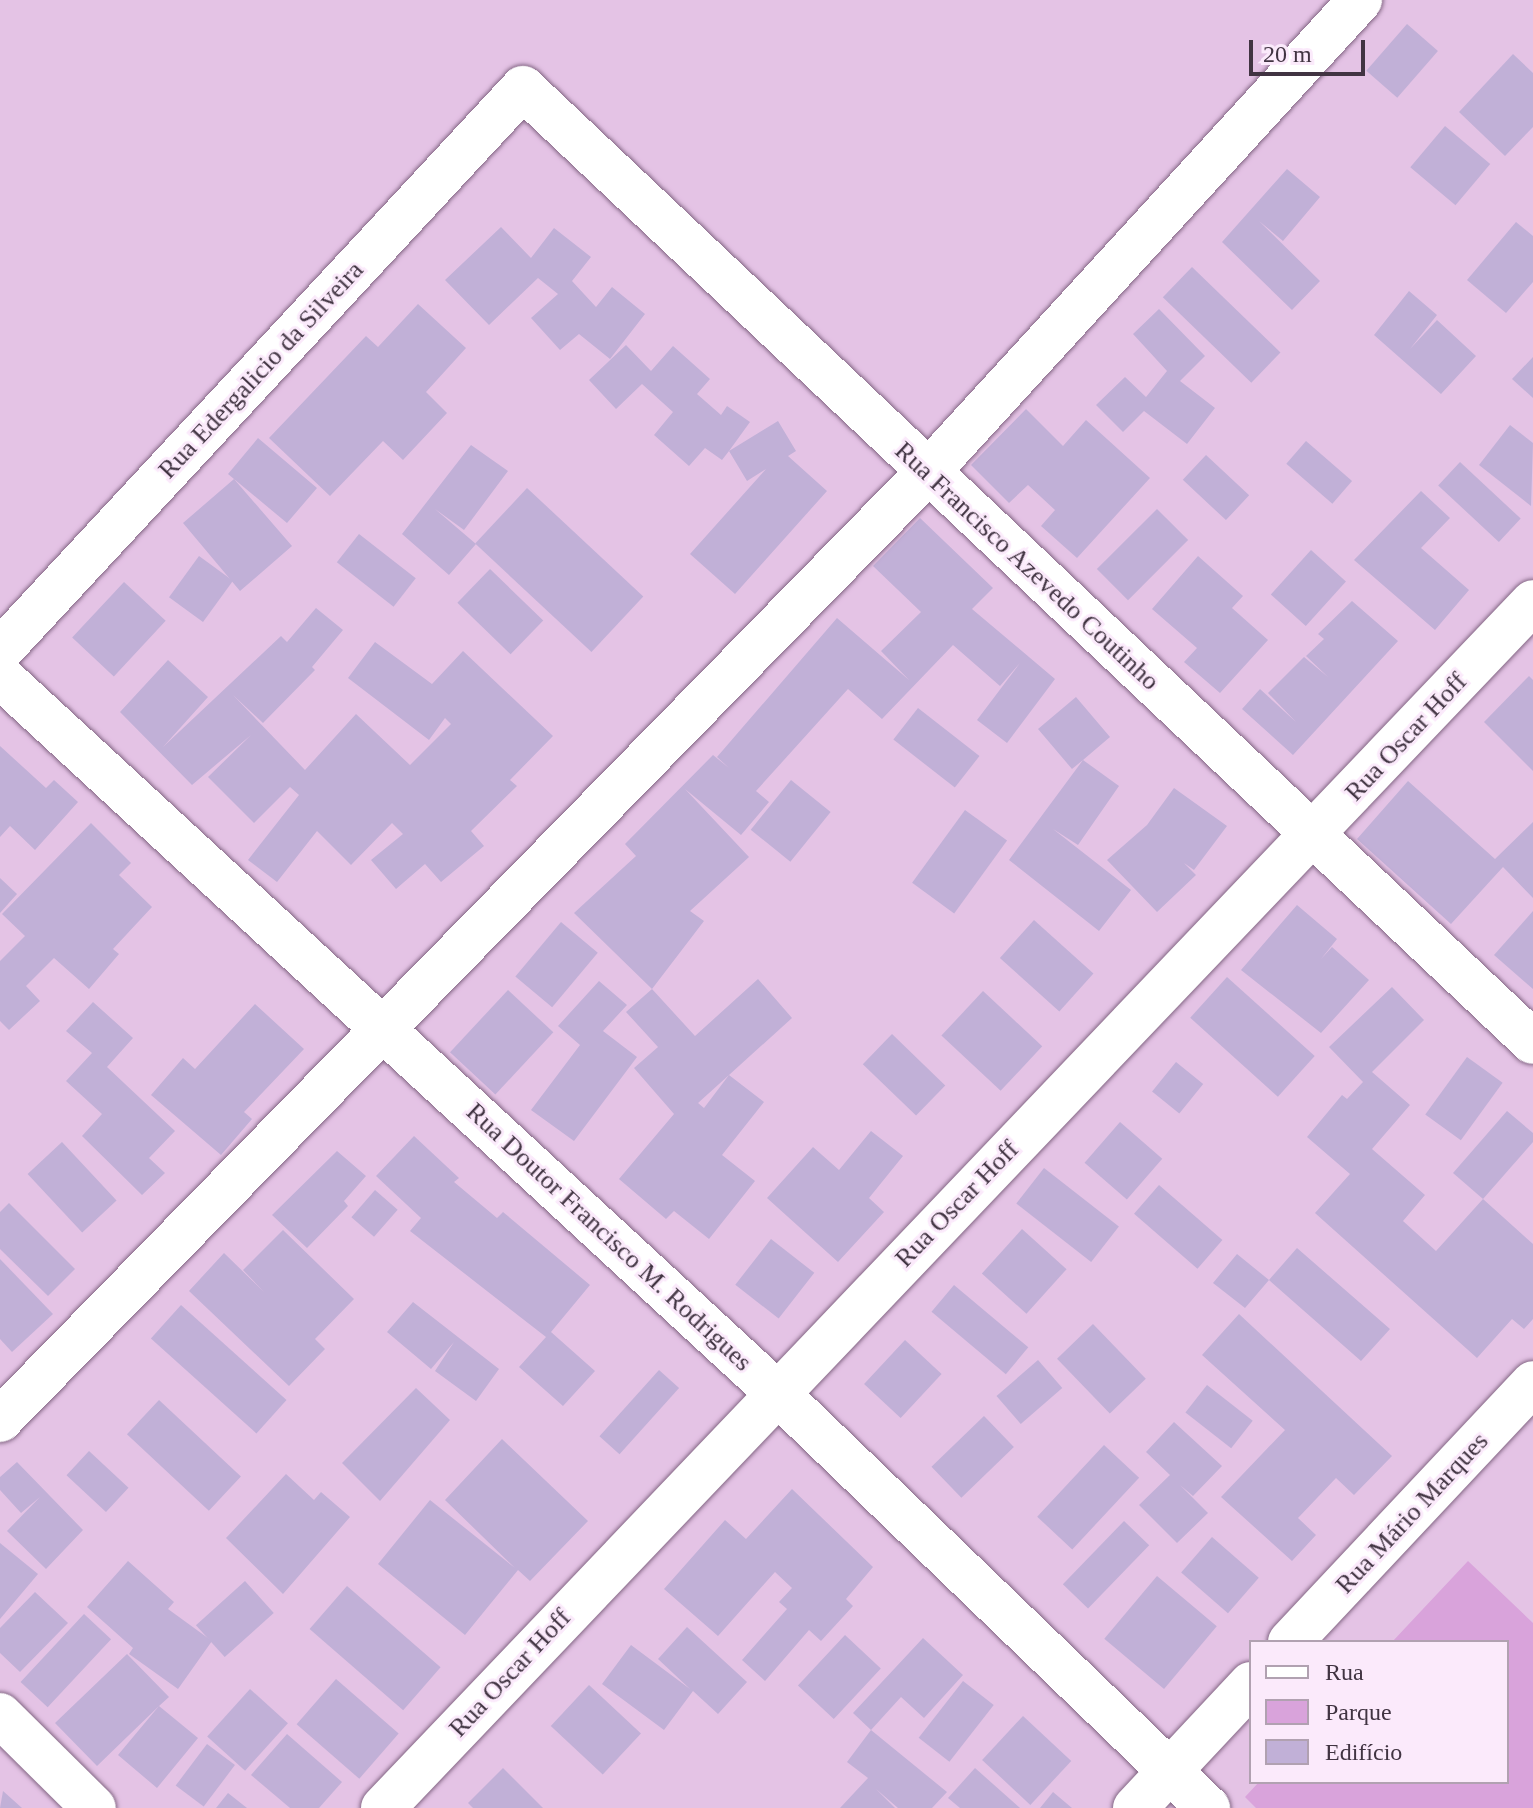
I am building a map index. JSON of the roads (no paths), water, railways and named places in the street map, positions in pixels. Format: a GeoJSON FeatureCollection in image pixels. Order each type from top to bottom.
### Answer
{"type":"FeatureCollection","features":[{"type":"Feature","properties":{"kind":"street"},"geometry":{"type":"LineString","coordinates":[[0,1420],[928,472],[1360,0]]}},
{"type":"Feature","properties":{"kind":"street","name":"Rua Francisco Azevedo Coutinho"},"geometry":{"type":"LineString","coordinates":[[523,88],[1533,1042]]}},
{"type":"Feature","properties":{"kind":"street","name":"Rua Edergalicio da Silveira"},"geometry":{"type":"LineString","coordinates":[[0,651],[523,88]]}},
{"type":"Feature","properties":{"kind":"street","name":"Rua Oscar Hoff"},"geometry":{"type":"LineString","coordinates":[[383,1808],[776,1392],[1533,602]]}},
{"type":"Feature","properties":{"kind":"street","name":"Rua Doutor Francisco M. Rodrigues"},"geometry":{"type":"LineString","coordinates":[[0,676],[776,1392],[1208,1808]]}},
{"type":"Feature","properties":{"kind":"street","name":"Rua Mário Marques"},"geometry":{"type":"LineString","coordinates":[[1292,1640],[1533,1383]]}},
{"type":"Feature","properties":{"kind":"street"},"geometry":{"type":"LineString","coordinates":[[1135,1808],[1249,1686]]}},
{"type":"Feature","properties":{"kind":"street"},"geometry":{"type":"LineString","coordinates":[[0,1715],[94,1808]]}}]}
